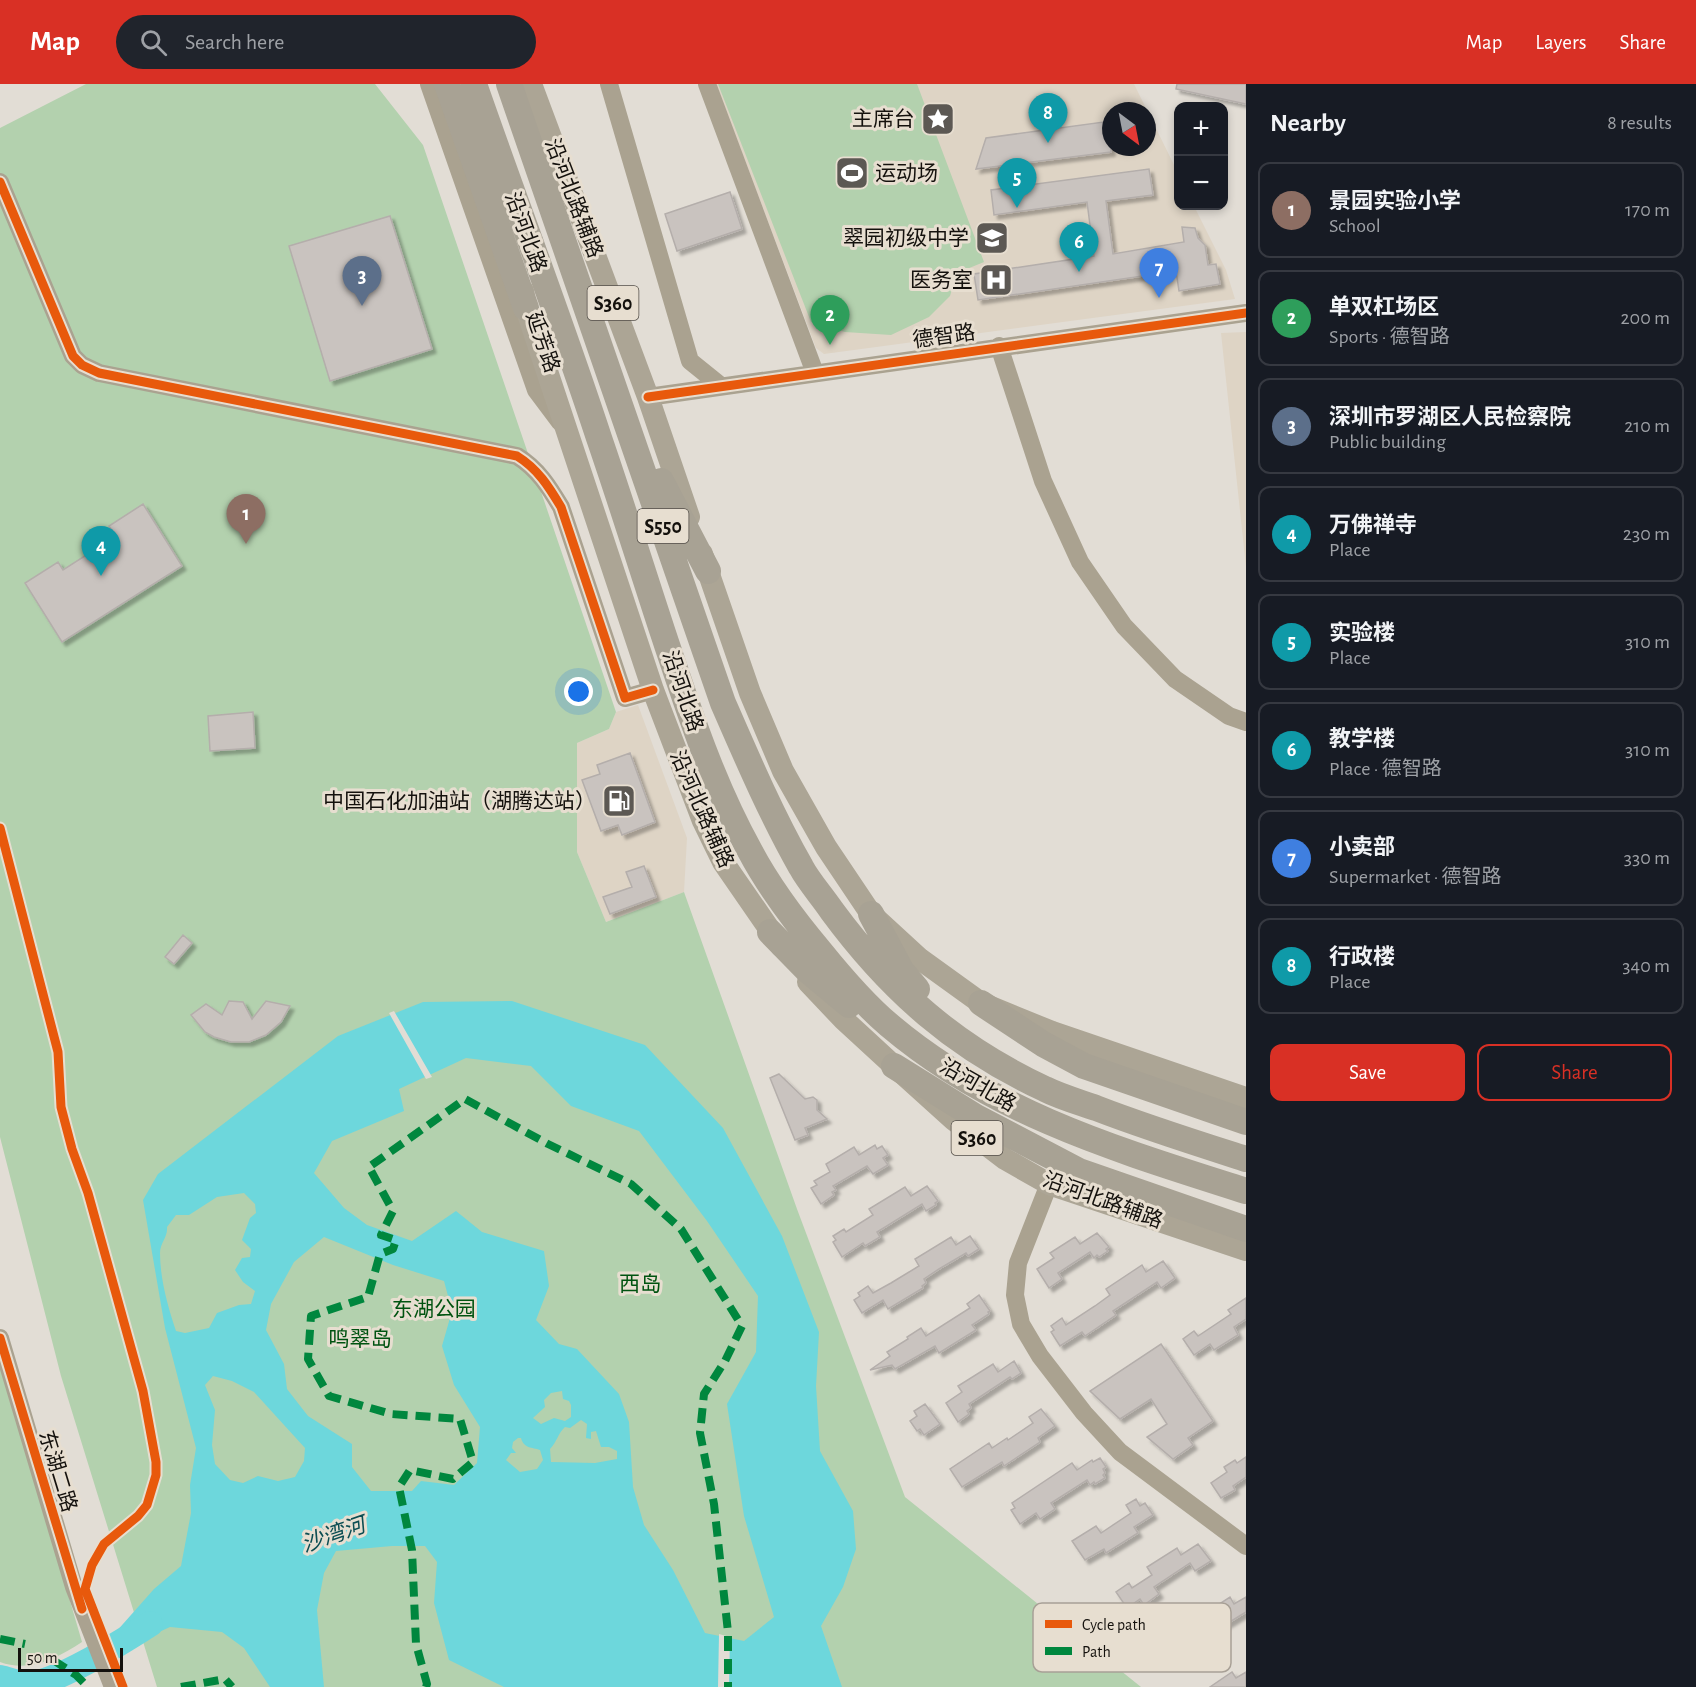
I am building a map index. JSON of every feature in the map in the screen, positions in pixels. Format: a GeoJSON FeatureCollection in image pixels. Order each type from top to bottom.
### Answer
{"type":"FeatureCollection","features":[{"type":"Feature","properties":{"kind":"highway","name":"S360"},"geometry":{"type":"LineString","coordinates":[[447,84],[526,308]]}},
{"type":"Feature","properties":{"kind":"highway","name":"沿河北路"},"geometry":{"type":"LineString","coordinates":[[509,84],[723,702],[757,780],[801,868],[859,947],[912,1002],[959,1040],[1002,1067],[1047,1090],[1246,1160]]}},
{"type":"Feature","properties":{"kind":"highway","name":"沿河北路"},"geometry":{"type":"LineString","coordinates":[[475,89],[571,356],[692,720],[719,788],[751,852],[774,890],[836,971],[886,1023],[948,1069],[1015,1108],[1102,1144],[1246,1191]]}},
{"type":"Feature","properties":{"kind":"highway"},"geometry":{"type":"LineString","coordinates":[[620,401],[708,571]]}},
{"type":"Feature","properties":{"kind":"highway"},"geometry":{"type":"LineString","coordinates":[[871,914],[901,970],[959,1040]]}},
{"type":"Feature","properties":{"kind":"highway"},"geometry":{"type":"LineString","coordinates":[[770,932],[807,970],[868,1020],[901,1043],[948,1069]]}},
{"type":"Feature","properties":{"kind":"highway"},"geometry":{"type":"LineString","coordinates":[[981,1003],[1043,1044],[1084,1066],[1246,1122]]}},
{"type":"Feature","properties":{"kind":"highway"},"geometry":{"type":"LineString","coordinates":[[894,1066],[976,1117],[1079,1171],[1246,1229]]}},
{"type":"Feature","properties":{"kind":"main road","name":"沿河北路辅路"},"geometry":{"type":"LineString","coordinates":[[531,84],[648,397],[750,693],[783,771],[826,847],[871,914],[920,959],[981,1003],[1053,1032],[1246,1098]]}},
{"type":"Feature","properties":{"kind":"main road","name":"沿河北路辅路"},"geometry":{"type":"LineString","coordinates":[[498,151],[526,308],[653,690],[710,837],[723,862],[770,932],[817,993],[954,1120],[1005,1159],[1049,1184],[1246,1250]]}},
{"type":"Feature","properties":{"kind":"street","name":"延芳路"},"geometry":{"type":"LineString","coordinates":[[429,84],[536,390],[570,436]]}},
{"type":"Feature","properties":{"kind":"street"},"geometry":{"type":"LineString","coordinates":[[609,84],[690,361],[722,386]]}},
{"type":"Feature","properties":{"kind":"street"},"geometry":{"type":"LineString","coordinates":[[707,84],[815,373]]}},
{"type":"Feature","properties":{"kind":"street"},"geometry":{"type":"LineString","coordinates":[[0,182],[74,356],[82,364],[99,373],[517,456],[531,465],[561,507],[625,698],[653,690]]}},
{"type":"Feature","properties":{"kind":"street","name":"德智路"},"geometry":{"type":"LineString","coordinates":[[648,397],[1246,313]]}},
{"type":"Feature","properties":{"kind":"street"},"geometry":{"type":"LineString","coordinates":[[999,346],[1043,481],[1080,562],[1124,626],[1175,679],[1229,716],[1246,722]]}},
{"type":"Feature","properties":{"kind":"street"},"geometry":{"type":"LineString","coordinates":[[1049,1184],[1017,1263],[1015,1295],[1022,1324],[1040,1356],[1084,1413],[1120,1452],[1246,1546]]}},
{"type":"Feature","properties":{"kind":"street","name":"东湖二路"},"geometry":{"type":"LineString","coordinates":[[0,1338],[84,1615],[113,1687]]}},
{"type":"Feature","properties":{"kind":"shaded area","name":"翠园初级中学"},"geometry":{"type":"Polygon","coordinates":[[[716,84],[1134,84],[1143,102],[1102,102],[1102,156],[1156,156],[1156,128],[1174,165],[1174,210],[1196,210],[1226,270],[1235,299],[824,354],[816,348],[716,84]]]}},
{"type":"Feature","properties":{"kind":"shaded area"},"geometry":{"type":"Polygon","coordinates":[[[1246,332],[1246,567],[1221,333],[1246,332]]]}},
{"type":"Feature","properties":{"kind":"shaded area"},"geometry":{"type":"Polygon","coordinates":[[[638,705],[687,838],[684,892],[606,922],[577,852],[577,743],[609,729],[616,712],[638,705]]]}},
{"type":"Feature","properties":{"kind":"green space","name":"东湖公园"},"geometry":{"type":"Polygon","coordinates":[[[86,84],[375,84],[423,145],[616,712],[609,729],[577,743],[577,852],[606,922],[684,892],[797,1209],[905,1497],[1037,1603],[1033,1603],[1033,1672],[1122,1672],[1141,1687],[157,1687],[61,1376],[0,1137],[0,128],[86,84]]]}},
{"type":"Feature","properties":{"kind":"green space","name":"运动场"},"geometry":{"type":"Polygon","coordinates":[[[718,84],[917,84],[984,262],[957,273],[950,296],[929,317],[891,335],[845,332],[811,322],[718,84]]]}},
{"type":"Feature","properties":{"kind":"green space"},"geometry":{"type":"Polygon","coordinates":[[[0,1361],[82,1642],[43,1662],[22,1666],[0,1662],[0,1361]]]}},
{"type":"Feature","properties":{"kind":"water"},"geometry":{"type":"Polygon","coordinates":[[[512,1001],[645,1045],[723,1128],[782,1236],[819,1332],[816,1386],[820,1451],[853,1511],[856,1549],[843,1587],[821,1626],[842,1687],[504,1687],[449,1660],[434,1603],[437,1562],[425,1546],[392,1546],[336,1551],[324,1573],[317,1610],[324,1687],[270,1687],[244,1648],[222,1632],[170,1627],[122,1649],[115,1633],[154,1589],[181,1566],[191,1513],[190,1485],[196,1448],[165,1328],[143,1200],[158,1174],[338,1036],[423,1002],[512,1001]],[[466,1058],[399,1089],[404,1111],[332,1141],[314,1173],[344,1208],[367,1225],[412,1241],[456,1211],[482,1232],[544,1251],[549,1286],[536,1320],[559,1344],[577,1349],[619,1394],[629,1422],[633,1487],[644,1525],[673,1570],[705,1633],[744,1641],[774,1617],[744,1516],[727,1404],[756,1352],[758,1296],[707,1221],[639,1131],[571,1106],[531,1066],[466,1058]],[[244,1193],[217,1197],[189,1215],[176,1215],[167,1227],[160,1249],[161,1273],[176,1331],[185,1333],[209,1328],[217,1313],[239,1305],[251,1304],[255,1291],[243,1282],[235,1270],[242,1258],[250,1257],[251,1249],[242,1240],[250,1218],[256,1213],[255,1204],[244,1193]],[[324,1237],[294,1262],[271,1304],[266,1330],[284,1364],[287,1389],[308,1416],[352,1444],[352,1467],[371,1491],[412,1491],[421,1481],[454,1485],[477,1463],[480,1427],[454,1385],[442,1346],[452,1311],[444,1281],[393,1265],[324,1237]],[[213,1376],[205,1385],[215,1410],[212,1445],[215,1464],[230,1480],[243,1483],[258,1476],[278,1481],[295,1477],[304,1461],[305,1448],[254,1392],[232,1381],[213,1376]],[[562,1391],[551,1393],[544,1400],[545,1407],[533,1418],[541,1424],[554,1418],[565,1421],[571,1417],[571,1405],[569,1401],[563,1399],[562,1391]],[[581,1420],[570,1428],[565,1427],[550,1449],[551,1462],[595,1463],[617,1459],[617,1451],[609,1447],[601,1447],[596,1431],[591,1432],[591,1439],[586,1438],[587,1424],[581,1420]],[[521,1438],[513,1442],[512,1448],[516,1453],[511,1453],[506,1460],[520,1472],[537,1469],[543,1460],[540,1450],[526,1446],[521,1438]]]}},
{"type":"Feature","properties":{"kind":"pier"},"geometry":{"type":"Polygon","coordinates":[[[394,1011],[432,1077],[426,1079],[389,1013],[394,1011]]]}},
{"type":"Feature","properties":{"kind":"pier"},"geometry":{"type":"Polygon","coordinates":[[[719,1634],[730,1637],[729,1687],[718,1687],[719,1634]]]}},
{"type":"Feature","properties":{"kind":"building"},"geometry":{"type":"Polygon","coordinates":[[[1177,84],[1246,84],[1246,104],[1176,89],[1177,84]]]}},
{"type":"Feature","properties":{"kind":"building"},"geometry":{"type":"Polygon","coordinates":[[[1102,122],[1102,153],[976,169],[986,138],[1102,122]]]}},
{"type":"Feature","properties":{"kind":"building"},"geometry":{"type":"Polygon","coordinates":[[[1149,169],[1153,195],[1106,201],[1113,254],[1184,242],[1182,227],[1195,228],[1198,238],[1205,245],[1208,265],[1216,264],[1220,284],[1179,291],[1176,271],[978,300],[974,274],[1094,256],[1087,202],[994,215],[991,190],[1149,169]]]}},
{"type":"Feature","properties":{"kind":"building"},"geometry":{"type":"Polygon","coordinates":[[[730,192],[742,229],[677,251],[665,214],[730,192]]]}},
{"type":"Feature","properties":{"kind":"building"},"geometry":{"type":"Polygon","coordinates":[[[390,216],[432,349],[330,381],[289,246],[390,216]]]}},
{"type":"Feature","properties":{"kind":"building"},"geometry":{"type":"Polygon","coordinates":[[[143,504],[182,566],[62,642],[25,583],[58,562],[63,570],[116,536],[109,526],[143,504]]]}},
{"type":"Feature","properties":{"kind":"building"},"geometry":{"type":"Polygon","coordinates":[[[253,712],[255,748],[210,751],[208,716],[253,712]]]}},
{"type":"Feature","properties":{"kind":"building","name":"中国石化加油站（湖腾达站）"},"geometry":{"type":"Polygon","coordinates":[[[630,753],[655,822],[622,835],[618,825],[601,831],[582,780],[600,774],[597,765],[630,753]]]}},
{"type":"Feature","properties":{"kind":"building"},"geometry":{"type":"Polygon","coordinates":[[[644,866],[656,897],[610,914],[603,897],[632,887],[626,872],[644,866]]]}},
{"type":"Feature","properties":{"kind":"building"},"geometry":{"type":"Polygon","coordinates":[[[183,935],[192,943],[174,964],[165,957],[183,935]]]}},
{"type":"Feature","properties":{"kind":"building"},"geometry":{"type":"Polygon","coordinates":[[[229,1001],[243,1002],[252,1019],[266,1001],[290,1006],[281,1022],[266,1035],[249,1042],[231,1042],[205,1032],[191,1015],[206,1004],[222,1015],[229,1001]]]}},
{"type":"Feature","properties":{"kind":"building"},"geometry":{"type":"Polygon","coordinates":[[[779,1074],[805,1099],[813,1097],[817,1100],[817,1110],[827,1119],[805,1128],[808,1135],[795,1140],[770,1078],[779,1074]]]}},
{"type":"Feature","properties":{"kind":"building"},"geometry":{"type":"Polygon","coordinates":[[[875,1145],[877,1149],[882,1146],[888,1155],[883,1158],[888,1165],[873,1174],[867,1166],[833,1186],[836,1190],[832,1192],[834,1195],[821,1204],[811,1188],[817,1185],[814,1181],[830,1172],[826,1164],[854,1147],[859,1155],[875,1145]]]}},
{"type":"Feature","properties":{"kind":"building"},"geometry":{"type":"Polygon","coordinates":[[[927,1186],[938,1201],[936,1205],[926,1211],[922,1204],[877,1232],[880,1237],[865,1246],[863,1243],[842,1257],[833,1242],[836,1240],[833,1236],[844,1229],[846,1232],[873,1215],[869,1209],[905,1187],[911,1196],[927,1186]]]}},
{"type":"Feature","properties":{"kind":"building"},"geometry":{"type":"Polygon","coordinates":[[[1097,1233],[1109,1247],[1106,1249],[1108,1251],[1094,1258],[1090,1252],[1058,1273],[1062,1279],[1049,1288],[1037,1269],[1054,1258],[1050,1253],[1075,1237],[1080,1244],[1097,1233]]]}},
{"type":"Feature","properties":{"kind":"building"},"geometry":{"type":"Polygon","coordinates":[[[970,1236],[979,1249],[968,1256],[966,1253],[939,1269],[924,1279],[926,1283],[922,1286],[923,1288],[888,1309],[883,1300],[862,1313],[854,1300],[860,1296],[858,1293],[868,1286],[873,1293],[891,1283],[919,1266],[915,1259],[951,1237],[956,1245],[970,1236]]]}},
{"type":"Feature","properties":{"kind":"building"},"geometry":{"type":"Polygon","coordinates":[[[1163,1261],[1175,1278],[1161,1288],[1157,1282],[1113,1311],[1116,1315],[1085,1336],[1082,1332],[1060,1346],[1051,1332],[1054,1330],[1051,1326],[1062,1318],[1066,1325],[1095,1306],[1110,1295],[1106,1289],[1142,1265],[1146,1272],[1163,1261]]]}},
{"type":"Feature","properties":{"kind":"building"},"geometry":{"type":"Polygon","coordinates":[[[979,1295],[990,1311],[972,1325],[976,1330],[939,1353],[935,1346],[895,1369],[892,1365],[870,1370],[890,1356],[887,1352],[908,1339],[907,1337],[921,1328],[926,1336],[970,1308],[967,1304],[979,1295]]]}},
{"type":"Feature","properties":{"kind":"building"},"geometry":{"type":"Polygon","coordinates":[[[1246,1298],[1246,1319],[1234,1327],[1238,1335],[1214,1350],[1210,1344],[1194,1355],[1183,1339],[1194,1331],[1198,1336],[1231,1314],[1228,1310],[1246,1298]]]}},
{"type":"Feature","properties":{"kind":"building"},"geometry":{"type":"Polygon","coordinates":[[[1161,1344],[1213,1421],[1188,1438],[1193,1445],[1173,1459],[1147,1437],[1167,1424],[1151,1399],[1120,1419],[1090,1391],[1161,1344]]]}},
{"type":"Feature","properties":{"kind":"building"},"geometry":{"type":"Polygon","coordinates":[[[1014,1361],[1021,1373],[1012,1379],[1010,1377],[969,1404],[971,1408],[967,1411],[969,1414],[958,1422],[946,1403],[962,1392],[958,1386],[993,1364],[998,1372],[1014,1361]]]}},
{"type":"Feature","properties":{"kind":"building"},"geometry":{"type":"Polygon","coordinates":[[[925,1404],[940,1424],[924,1435],[920,1429],[917,1431],[910,1421],[917,1416],[914,1411],[925,1404]]]}},
{"type":"Feature","properties":{"kind":"building"},"geometry":{"type":"Polygon","coordinates":[[[1041,1409],[1055,1426],[1038,1438],[1040,1442],[1004,1466],[1002,1462],[962,1487],[950,1469],[989,1443],[992,1448],[1007,1438],[1008,1440],[1033,1423],[1029,1417],[1041,1409]]]}},
{"type":"Feature","properties":{"kind":"building"},"geometry":{"type":"Polygon","coordinates":[[[1246,1457],[1246,1477],[1233,1486],[1235,1490],[1221,1498],[1211,1483],[1227,1472],[1224,1467],[1235,1460],[1237,1463],[1246,1457]]]}},
{"type":"Feature","properties":{"kind":"building"},"geometry":{"type":"Polygon","coordinates":[[[1100,1458],[1106,1467],[1103,1469],[1105,1478],[1090,1485],[1087,1480],[1051,1503],[1055,1509],[1040,1519],[1036,1513],[1020,1524],[1011,1510],[1015,1508],[1012,1503],[1072,1463],[1077,1470],[1092,1460],[1093,1462],[1100,1458]]]}},
{"type":"Feature","properties":{"kind":"building"},"geometry":{"type":"Polygon","coordinates":[[[1136,1499],[1140,1506],[1145,1503],[1153,1515],[1134,1527],[1138,1533],[1106,1553],[1104,1549],[1085,1560],[1072,1541],[1096,1526],[1101,1533],[1131,1513],[1126,1505],[1136,1499]]]}},
{"type":"Feature","properties":{"kind":"building"},"geometry":{"type":"Polygon","coordinates":[[[1198,1544],[1211,1561],[1195,1571],[1190,1563],[1154,1587],[1159,1594],[1147,1603],[1143,1603],[1140,1599],[1134,1603],[1124,1603],[1116,1592],[1129,1583],[1132,1588],[1152,1575],[1147,1567],[1177,1548],[1181,1555],[1198,1544]]]}},
{"type":"Feature","properties":{"kind":"building"},"geometry":{"type":"Polygon","coordinates":[[[1230,1597],[1234,1604],[1246,1597],[1246,1612],[1231,1621],[1231,1603],[1221,1603],[1230,1597]]]}},
{"type":"Feature","properties":{"kind":"building"},"geometry":{"type":"Polygon","coordinates":[[[1232,1672],[1236,1678],[1246,1672],[1246,1687],[1210,1687],[1232,1672]]]}},
{"type":"Feature","properties":{"kind":"waterway","name":"沙湾河"},"geometry":{"type":"LineString","coordinates":[[0,1678],[25,1684],[45,1681],[92,1659],[150,1624]]}},
{"type":"Feature","properties":{"kind":"marked path"},"geometry":{"type":"LineString","coordinates":[[426,1687],[416,1644],[412,1550],[399,1487],[410,1470],[453,1479],[473,1462],[460,1419],[391,1414],[329,1396],[308,1359],[311,1316],[368,1297],[380,1254],[393,1249],[396,1240],[381,1235],[393,1211],[369,1167],[465,1099],[548,1144],[631,1184],[681,1229],[742,1326],[725,1361],[704,1394],[700,1433],[714,1504],[728,1632],[728,1687]]}},
{"type":"Feature","properties":{"kind":"marked path"},"geometry":{"type":"LineString","coordinates":[[0,1639],[25,1644]]}},
{"type":"Feature","properties":{"kind":"marked path"},"geometry":{"type":"LineString","coordinates":[[53,1660],[76,1675],[88,1687]]}},
{"type":"Feature","properties":{"kind":"marked path"},"geometry":{"type":"LineString","coordinates":[[181,1687],[225,1679],[232,1687]]}},
{"type":"Feature","properties":{"kind":"cycle path"},"geometry":{"type":"LineString","coordinates":[[0,182],[73,356],[82,365],[99,373],[517,456],[524,461],[542,479],[561,507],[625,698],[653,690]]}},
{"type":"Feature","properties":{"kind":"cycle path"},"geometry":{"type":"LineString","coordinates":[[648,397],[1246,313]]}},
{"type":"Feature","properties":{"kind":"cycle path"},"geometry":{"type":"LineString","coordinates":[[0,828],[58,1052],[61,1107],[72,1149],[88,1193],[143,1391],[156,1462],[156,1475],[147,1505],[138,1516],[104,1544],[92,1565],[85,1589],[123,1687]]}},
{"type":"Feature","properties":{"kind":"cycle path"},"geometry":{"type":"LineString","coordinates":[[0,1338],[82,1609]]}},
{"type":"Feature","properties":{"kind":"place","name":"主席台"},"geometry":{"type":"Point","coordinates":[938,119]}},
{"type":"Feature","properties":{"kind":"place","name":"行政楼"},"geometry":{"type":"Point","coordinates":[1048,143]}},
{"type":"Feature","properties":{"kind":"place","name":"运动场"},"geometry":{"type":"Point","coordinates":[852,173]}},
{"type":"Feature","properties":{"kind":"place","name":"实验楼"},"geometry":{"type":"Point","coordinates":[1017,208]}},
{"type":"Feature","properties":{"kind":"place","name":"翠园初级中学"},"geometry":{"type":"Point","coordinates":[992,238]}},
{"type":"Feature","properties":{"kind":"place","name":"教学楼"},"geometry":{"type":"Point","coordinates":[1079,272]}},
{"type":"Feature","properties":{"kind":"place","name":"医务室"},"geometry":{"type":"Point","coordinates":[996,280]}},
{"type":"Feature","properties":{"kind":"place","name":"小卖部"},"geometry":{"type":"Point","coordinates":[1159,298]}},
{"type":"Feature","properties":{"kind":"place","name":"深圳市罗湖区人民检察院"},"geometry":{"type":"Point","coordinates":[362,306]}},
{"type":"Feature","properties":{"kind":"place","name":"单双杠场区"},"geometry":{"type":"Point","coordinates":[830,345]}},
{"type":"Feature","properties":{"kind":"place","name":"景园实验小学"},"geometry":{"type":"Point","coordinates":[246,544]}},
{"type":"Feature","properties":{"kind":"place","name":"万佛禅寺"},"geometry":{"type":"Point","coordinates":[101,576]}},
{"type":"Feature","properties":{"kind":"place","name":"中国石化加油站（湖腾达站）"},"geometry":{"type":"Point","coordinates":[619,801]}},
{"type":"Feature","properties":{"kind":"park label","name":"西岛"},"geometry":{"type":"Point","coordinates":[640,1284]}},
{"type":"Feature","properties":{"kind":"park label","name":"鸣翠岛"},"geometry":{"type":"Point","coordinates":[360,1339]}}]}
